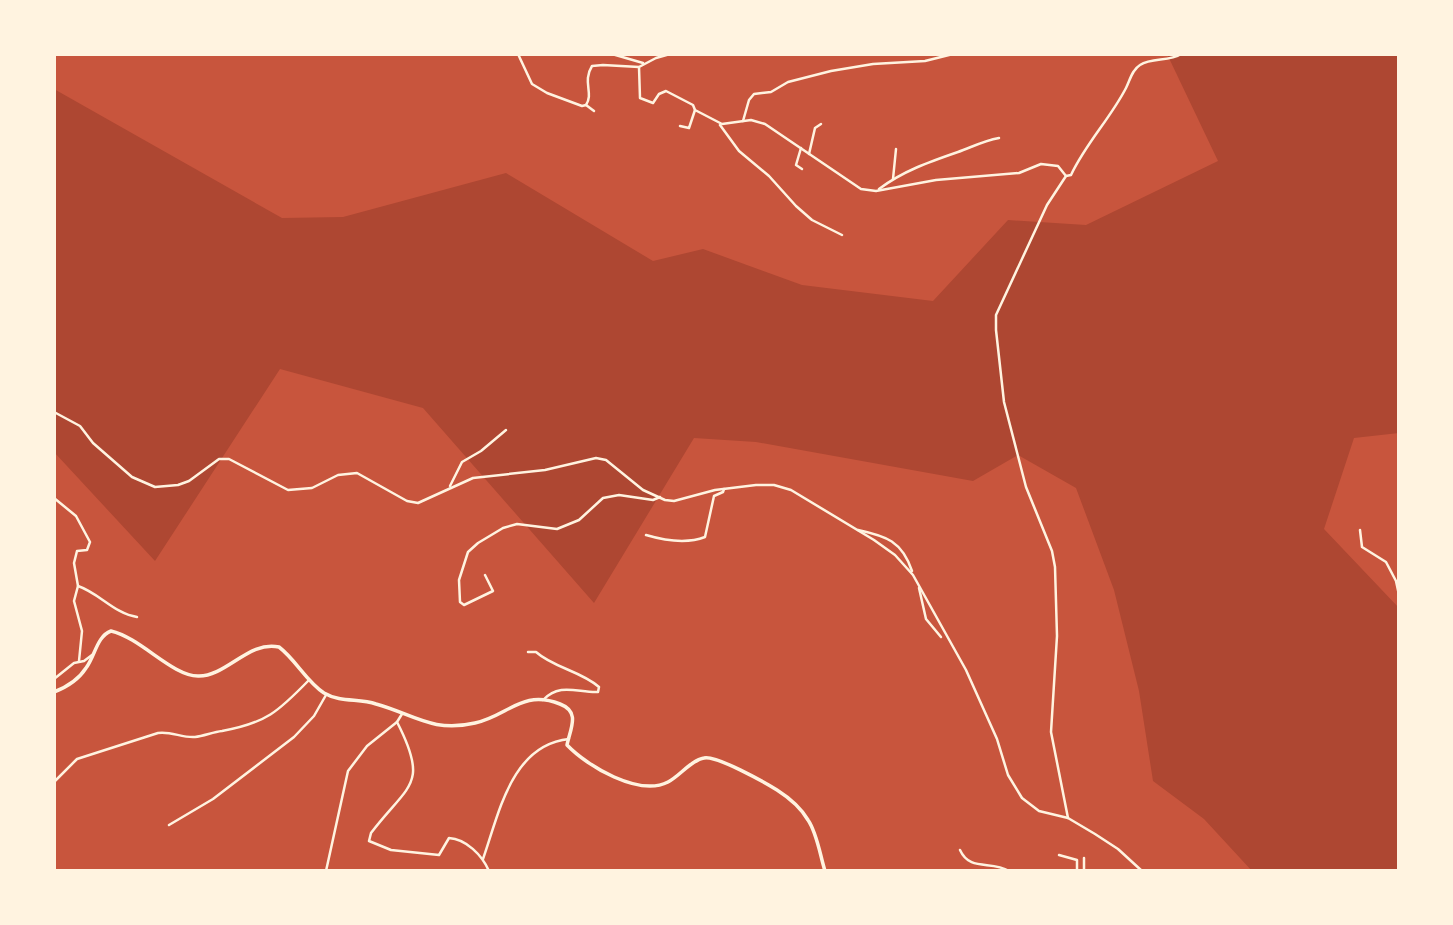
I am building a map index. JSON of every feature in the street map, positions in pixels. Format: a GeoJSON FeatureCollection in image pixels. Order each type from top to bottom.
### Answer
{"type":"FeatureCollection","features":[{"type":"Feature","properties":{"kind":"street"},"geometry":{"type":"LineString","coordinates":[[518,54],[532,84],[547,93],[578,105],[586,105],[594,111]]}},
{"type":"Feature","properties":{"kind":"street"},"geometry":{"type":"LineString","coordinates":[[612,54],[644,63]]}},
{"type":"Feature","properties":{"kind":"street"},"geometry":{"type":"LineString","coordinates":[[586,105],[590,94],[586,88],[587,76],[592,66],[639,67],[671,54],[679,54]]}},
{"type":"Feature","properties":{"kind":"street"},"geometry":{"type":"LineString","coordinates":[[743,121],[749,100],[754,94],[771,92],[801,78],[853,66],[925,61],[953,54]]}},
{"type":"Feature","properties":{"kind":"street"},"geometry":{"type":"LineString","coordinates":[[1068,818],[1051,732],[1057,636],[1055,567],[1052,551],[1026,487],[1002,394],[996,322],[998,309],[1048,205],[1066,176],[1071,175],[1087,145],[1118,104],[1134,71],[1145,63],[1170,59],[1181,54]]}},
{"type":"Feature","properties":{"kind":"street"},"geometry":{"type":"LineString","coordinates":[[639,67],[640,98],[653,103],[659,94],[666,91],[693,105],[695,110],[718,123],[739,151],[769,176],[812,220],[842,235]]}},
{"type":"Feature","properties":{"kind":"street"},"geometry":{"type":"LineString","coordinates":[[680,126],[689,128],[695,110]]}},
{"type":"Feature","properties":{"kind":"street"},"geometry":{"type":"LineString","coordinates":[[718,123],[751,120],[765,124],[861,189],[876,191],[936,180],[1019,173],[1041,164],[1058,166],[1066,176]]}},
{"type":"Feature","properties":{"kind":"street"},"geometry":{"type":"LineString","coordinates":[[809,154],[815,128],[821,124]]}},
{"type":"Feature","properties":{"kind":"street"},"geometry":{"type":"LineString","coordinates":[[876,191],[893,179],[933,159],[959,152],[979,142],[999,138]]}},
{"type":"Feature","properties":{"kind":"street"},"geometry":{"type":"LineString","coordinates":[[800,148],[796,165],[802,169]]}},
{"type":"Feature","properties":{"kind":"street"},"geometry":{"type":"LineString","coordinates":[[893,179],[896,149]]}},
{"type":"Feature","properties":{"kind":"street"},"geometry":{"type":"LineString","coordinates":[[54,412],[80,426],[93,443],[132,477],[155,487],[189,481],[224,458],[234,460],[288,490],[312,488],[331,477],[349,473],[367,477],[412,502],[423,502],[450,486],[489,475],[545,470],[596,458],[606,460],[637,486],[674,501],[724,489],[764,485],[791,490],[889,551],[913,575],[966,670],[997,739],[1012,785],[1022,798],[1039,811],[1068,818],[1118,849],[1142,871]]}},
{"type":"Feature","properties":{"kind":"street"},"geometry":{"type":"LineString","coordinates":[[450,486],[462,463],[506,430]]}},
{"type":"Feature","properties":{"kind":"street"},"geometry":{"type":"LineString","coordinates":[[646,535],[664,540],[705,537],[714,496],[724,489]]}},
{"type":"Feature","properties":{"kind":"street"},"geometry":{"type":"LineString","coordinates":[[485,575],[493,591],[464,605],[460,602],[459,580],[468,552],[478,542],[508,525],[557,529],[573,524],[603,498],[619,495],[653,500],[660,497]]}},
{"type":"Feature","properties":{"kind":"street"},"geometry":{"type":"LineString","coordinates":[[54,498],[76,516],[89,539],[88,548],[77,551],[74,557],[78,586],[74,601],[82,631],[79,661]]}},
{"type":"Feature","properties":{"kind":"street"},"geometry":{"type":"LineString","coordinates":[[856,530],[892,539],[910,564],[913,575]]}},
{"type":"Feature","properties":{"kind":"street"},"geometry":{"type":"LineString","coordinates":[[1360,530],[1362,547],[1386,562],[1396,581],[1399,595]]}},
{"type":"Feature","properties":{"kind":"street"},"geometry":{"type":"LineString","coordinates":[[919,585],[926,619],[941,637]]}},
{"type":"Feature","properties":{"kind":"street"},"geometry":{"type":"LineString","coordinates":[[78,586],[89,589],[120,610],[137,617]]}},
{"type":"Feature","properties":{"kind":"street"},"geometry":{"type":"LineString","coordinates":[[54,692],[66,687],[81,674],[108,631],[133,639],[182,671],[199,676],[210,674],[261,647],[274,646],[284,651],[309,680],[327,694],[343,700],[375,703],[432,724],[469,724],[489,718],[519,702],[543,699],[564,688],[598,692],[599,687],[582,676],[536,652],[528,652]]}},
{"type":"Feature","properties":{"kind":"street"},"geometry":{"type":"LineString","coordinates":[[54,679],[95,651]]}},
{"type":"Feature","properties":{"kind":"street"},"geometry":{"type":"LineString","coordinates":[[54,782],[78,759],[158,733],[169,732],[197,737],[251,726],[284,705],[309,680]]}},
{"type":"Feature","properties":{"kind":"street"},"geometry":{"type":"LineString","coordinates":[[169,825],[213,799],[294,737],[314,716],[327,694]]}},
{"type":"Feature","properties":{"kind":"street"},"geometry":{"type":"LineString","coordinates":[[543,699],[563,705],[572,713],[574,720],[568,745],[584,760],[638,785],[655,786],[666,783],[698,760],[713,757],[777,790],[810,822],[825,871]]}},
{"type":"Feature","properties":{"kind":"street"},"geometry":{"type":"LineString","coordinates":[[326,871],[348,771],[366,746],[397,722],[402,714]]}},
{"type":"Feature","properties":{"kind":"street"},"geometry":{"type":"LineString","coordinates":[[397,722],[414,758],[414,771],[405,792],[374,828],[369,841],[391,850],[439,855],[449,838],[454,838],[465,843],[483,859],[489,871]]}},
{"type":"Feature","properties":{"kind":"street"},"geometry":{"type":"LineString","coordinates":[[483,859],[507,792],[519,769],[538,749],[569,739]]}},
{"type":"Feature","properties":{"kind":"street"},"geometry":{"type":"LineString","coordinates":[[960,850],[964,859],[972,864],[993,865],[1009,871]]}},
{"type":"Feature","properties":{"kind":"street"},"geometry":{"type":"LineString","coordinates":[[1059,855],[1077,860],[1077,871]]}},
{"type":"Feature","properties":{"kind":"street"},"geometry":{"type":"LineString","coordinates":[[1084,858],[1084,871]]}},
{"type":"Feature","properties":{"kind":"street"},"geometry":{"type":"LineString","coordinates":[[979,865],[979,871]]}},
{"type":"Feature","properties":{"kind":"shaded area"},"geometry":{"type":"Polygon","coordinates":[[[1167,54],[1399,54],[1399,433],[1354,438],[1324,529],[1399,608],[1399,871],[1252,871],[1204,819],[1153,781],[1139,691],[1114,590],[1076,488],[1018,455],[973,481],[756,442],[694,438],[594,603],[423,408],[280,369],[155,561],[54,452],[54,89],[282,218],[343,217],[506,173],[653,261],[703,249],[802,285],[933,301],[1008,220],[1086,225],[1218,161],[1167,54]]]}}]}
